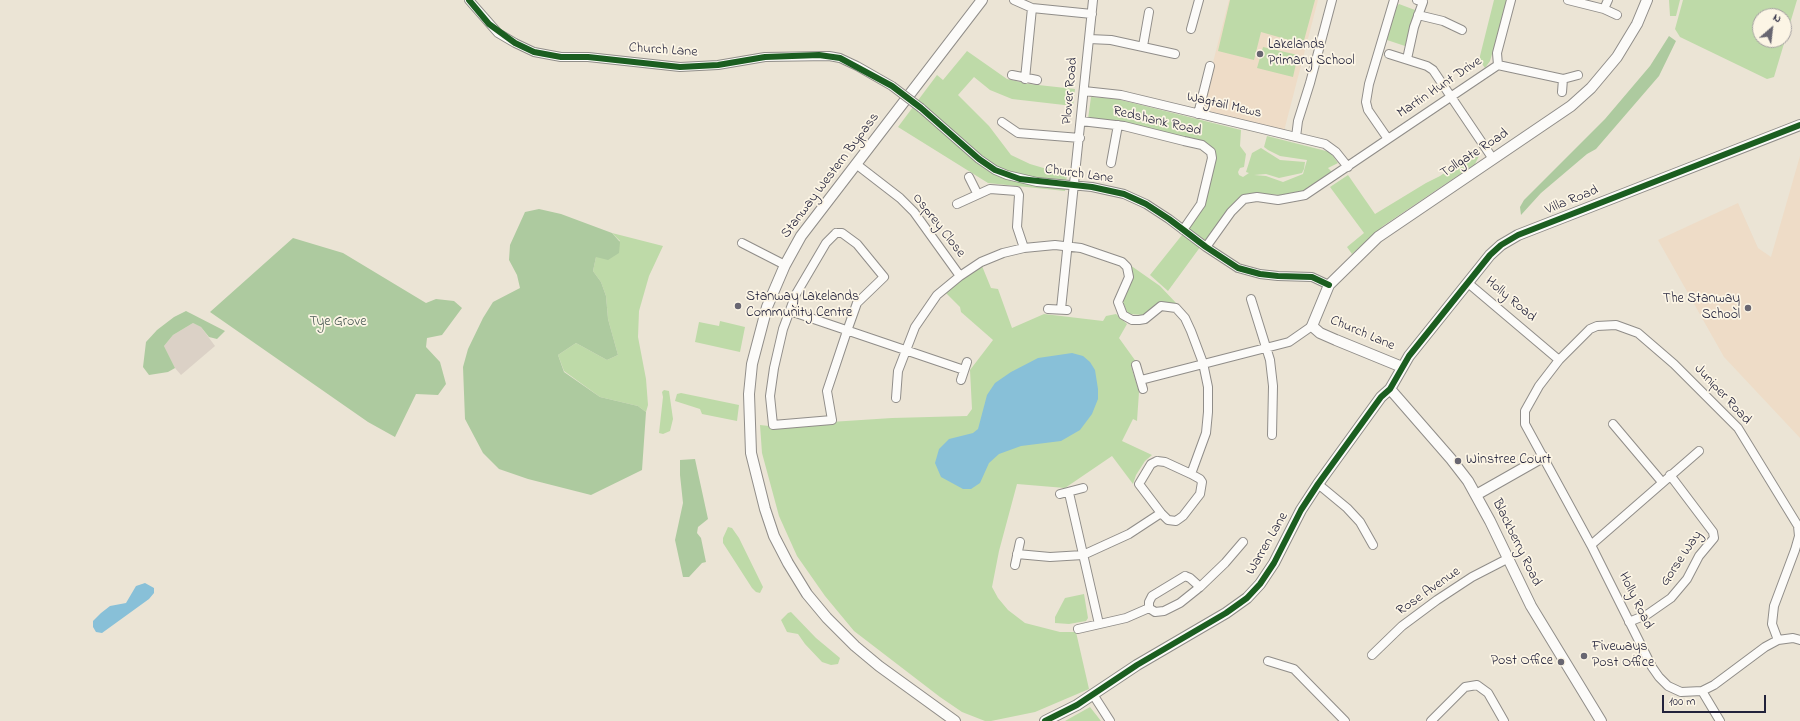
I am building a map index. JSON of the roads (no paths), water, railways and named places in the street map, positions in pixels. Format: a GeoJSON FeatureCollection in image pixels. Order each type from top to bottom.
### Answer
{"type":"FeatureCollection","features":[{"type":"Feature","properties":{"kind":"street","name":"Church Lane"},"geometry":{"type":"LineString","coordinates":[[469,0],[498,33],[534,52],[561,57],[588,57],[680,67],[718,65],[765,57],[829,56],[857,66],[892,86],[921,108],[979,159],[994,170],[1020,179],[1074,184],[1124,194],[1146,204],[1206,248],[1238,268],[1260,274],[1297,278],[1312,277],[1329,285]]}},
{"type":"Feature","properties":{"kind":"street","name":"Stanway Western Bypass"},"geometry":{"type":"LineString","coordinates":[[954,720],[880,666],[856,646],[827,618],[807,594],[774,536],[765,509],[751,453],[749,394],[752,364],[758,336],[767,307],[785,265],[801,236],[982,0]]}},
{"type":"Feature","properties":{"kind":"street"},"geometry":{"type":"LineString","coordinates":[[1014,0],[1032,8],[1092,14]]}},
{"type":"Feature","properties":{"kind":"street","name":"Plover Road"},"geometry":{"type":"LineString","coordinates":[[1048,309],[1064,310],[1068,246],[1082,121],[1093,0]]}},
{"type":"Feature","properties":{"kind":"street"},"geometry":{"type":"LineString","coordinates":[[1191,29],[1199,0]]}},
{"type":"Feature","properties":{"kind":"street"},"geometry":{"type":"LineString","coordinates":[[1296,137],[1298,121],[1310,83],[1332,0]]}},
{"type":"Feature","properties":{"kind":"street"},"geometry":{"type":"LineString","coordinates":[[1388,139],[1368,110],[1366,102],[1369,84],[1394,0]]}},
{"type":"Feature","properties":{"kind":"street"},"geometry":{"type":"LineString","coordinates":[[1407,59],[1414,27],[1423,2],[1417,0]]}},
{"type":"Feature","properties":{"kind":"street"},"geometry":{"type":"LineString","coordinates":[[1498,65],[1497,52],[1510,0]]}},
{"type":"Feature","properties":{"kind":"street"},"geometry":{"type":"LineString","coordinates":[[1568,0],[1604,9],[1618,15]]}},
{"type":"Feature","properties":{"kind":"street"},"geometry":{"type":"LineString","coordinates":[[1604,9],[1608,0]]}},
{"type":"Feature","properties":{"kind":"street","name":"Tollgate Road"},"geometry":{"type":"LineString","coordinates":[[1312,326],[1329,285],[1378,238],[1560,115],[1591,88],[1618,57],[1637,24],[1647,0]]}},
{"type":"Feature","properties":{"kind":"street"},"geometry":{"type":"LineString","coordinates":[[1025,79],[1032,8]]}},
{"type":"Feature","properties":{"kind":"street"},"geometry":{"type":"LineString","coordinates":[[1142,46],[1150,12]]}},
{"type":"Feature","properties":{"kind":"street"},"geometry":{"type":"LineString","coordinates":[[1418,15],[1443,21],[1462,30]]}},
{"type":"Feature","properties":{"kind":"street"},"geometry":{"type":"LineString","coordinates":[[1089,39],[1111,40],[1175,54]]}},
{"type":"Feature","properties":{"kind":"street"},"geometry":{"type":"LineString","coordinates":[[1389,54],[1427,66],[1433,70],[1494,159]]}},
{"type":"Feature","properties":{"kind":"street","name":"Martin Hunt Drive"},"geometry":{"type":"LineString","coordinates":[[1206,248],[1231,212],[1244,199],[1257,197],[1282,200],[1305,195],[1498,65],[1563,79],[1578,76]]}},
{"type":"Feature","properties":{"kind":"street"},"geometry":{"type":"LineString","coordinates":[[1198,114],[1210,66]]}},
{"type":"Feature","properties":{"kind":"street"},"geometry":{"type":"LineString","coordinates":[[1012,75],[1025,79],[1037,80]]}},
{"type":"Feature","properties":{"kind":"street"},"geometry":{"type":"LineString","coordinates":[[1562,92],[1563,79]]}},
{"type":"Feature","properties":{"kind":"street","name":"Wagtail Mews"},"geometry":{"type":"LineString","coordinates":[[1084,91],[1121,95],[1296,137],[1332,148],[1348,167]]}},
{"type":"Feature","properties":{"kind":"street","name":"Redshank Road"},"geometry":{"type":"LineString","coordinates":[[1082,121],[1118,125],[1202,145],[1211,152],[1212,158],[1201,204],[1183,230]]}},
{"type":"Feature","properties":{"kind":"street"},"geometry":{"type":"LineString","coordinates":[[1002,122],[1018,133],[1080,138]]}},
{"type":"Feature","properties":{"kind":"street"},"geometry":{"type":"LineString","coordinates":[[1111,163],[1118,125]]}},
{"type":"Feature","properties":{"kind":"street","name":"Villa Road"},"geometry":{"type":"LineString","coordinates":[[1402,367],[1490,255],[1512,238],[1800,125]]}},
{"type":"Feature","properties":{"kind":"street","name":"Osprey Close"},"geometry":{"type":"LineString","coordinates":[[856,164],[900,198],[914,212],[960,276]]}},
{"type":"Feature","properties":{"kind":"street"},"geometry":{"type":"LineString","coordinates":[[969,177],[977,194]]}},
{"type":"Feature","properties":{"kind":"street"},"geometry":{"type":"LineString","coordinates":[[957,204],[990,188],[1017,191],[1019,195],[1017,227],[1024,248]]}},
{"type":"Feature","properties":{"kind":"street"},"geometry":{"type":"LineString","coordinates":[[836,233],[842,233],[857,244],[884,277],[857,304],[847,331],[827,391],[832,420],[773,425],[770,396],[774,368],[783,329],[796,294],[826,243],[836,233]]}},
{"type":"Feature","properties":{"kind":"street"},"geometry":{"type":"LineString","coordinates":[[742,243],[785,265]]}},
{"type":"Feature","properties":{"kind":"street"},"geometry":{"type":"LineString","coordinates":[[896,398],[898,371],[904,351],[915,326],[937,295],[960,276],[981,262],[1004,253],[1024,248],[1055,245],[1068,246],[1101,253],[1122,262],[1127,267],[1129,277],[1118,302],[1123,314],[1132,320],[1145,319],[1162,306],[1176,308],[1188,325],[1203,363],[1208,387],[1206,433],[1200,453],[1190,474]]}},
{"type":"Feature","properties":{"kind":"street","name":"Holly Road"},"geometry":{"type":"LineString","coordinates":[[1468,283],[1559,360],[1539,386],[1526,411],[1526,424],[1591,545],[1652,667],[1668,686],[1681,692],[1702,691],[1714,685],[1765,647],[1778,640],[1793,638],[1800,640]]}},
{"type":"Feature","properties":{"kind":"street"},"geometry":{"type":"LineString","coordinates":[[1251,299],[1267,348],[1273,386],[1272,435]]}},
{"type":"Feature","properties":{"kind":"street"},"geometry":{"type":"LineString","coordinates":[[790,311],[904,351],[964,370]]}},
{"type":"Feature","properties":{"kind":"street","name":"Juniper Road"},"geometry":{"type":"LineString","coordinates":[[1559,360],[1590,329],[1597,326],[1616,325],[1638,333],[1674,364],[1738,428],[1798,526],[1799,536],[1796,550],[1774,606],[1772,624],[1778,640]]}},
{"type":"Feature","properties":{"kind":"street","name":"Church Lane"},"geometry":{"type":"LineString","coordinates":[[1312,326],[1320,333],[1402,367]]}},
{"type":"Feature","properties":{"kind":"street"},"geometry":{"type":"LineString","coordinates":[[1141,380],[1289,342],[1312,326]]}},
{"type":"Feature","properties":{"kind":"street"},"geometry":{"type":"LineString","coordinates":[[961,380],[967,362]]}},
{"type":"Feature","properties":{"kind":"street"},"geometry":{"type":"LineString","coordinates":[[1136,365],[1143,389]]}},
{"type":"Feature","properties":{"kind":"street","name":"Warren Lane"},"geometry":{"type":"LineString","coordinates":[[1044,721],[1094,696],[1131,669],[1213,622],[1247,598],[1267,574],[1300,510],[1381,397],[1390,389],[1402,367]]}},
{"type":"Feature","properties":{"kind":"street","name":"Blackberry Road"},"geometry":{"type":"LineString","coordinates":[[1390,389],[1452,459],[1476,495],[1531,606],[1601,721]]}},
{"type":"Feature","properties":{"kind":"street"},"geometry":{"type":"LineString","coordinates":[[1613,424],[1662,482]]}},
{"type":"Feature","properties":{"kind":"street"},"geometry":{"type":"LineString","coordinates":[[1591,545],[1698,451]]}},
{"type":"Feature","properties":{"kind":"street"},"geometry":{"type":"LineString","coordinates":[[1476,495],[1543,457]]}},
{"type":"Feature","properties":{"kind":"street"},"geometry":{"type":"LineString","coordinates":[[1157,461],[1165,462],[1190,474],[1200,479],[1202,482],[1200,494],[1183,516],[1176,521],[1168,520],[1139,484],[1151,464],[1157,461]]}},
{"type":"Feature","properties":{"kind":"street","name":"Gorse Way"},"geometry":{"type":"LineString","coordinates":[[1629,622],[1648,614],[1671,598],[1687,579],[1699,556],[1714,538],[1713,532],[1670,475]]}},
{"type":"Feature","properties":{"kind":"street"},"geometry":{"type":"LineString","coordinates":[[1318,484],[1347,508],[1360,522],[1373,545]]}},
{"type":"Feature","properties":{"kind":"street"},"geometry":{"type":"LineString","coordinates":[[1060,494],[1069,493],[1083,488]]}},
{"type":"Feature","properties":{"kind":"street"},"geometry":{"type":"LineString","coordinates":[[1069,493],[1099,624]]}},
{"type":"Feature","properties":{"kind":"street"},"geometry":{"type":"LineString","coordinates":[[1017,554],[1050,557],[1083,555],[1129,534],[1161,513]]}},
{"type":"Feature","properties":{"kind":"street"},"geometry":{"type":"LineString","coordinates":[[1015,565],[1020,542]]}},
{"type":"Feature","properties":{"kind":"street"},"geometry":{"type":"LineString","coordinates":[[1149,608],[1155,612],[1164,612],[1180,603],[1200,588],[1243,542]]}},
{"type":"Feature","properties":{"kind":"street","name":"Rose Avenue"},"geometry":{"type":"LineString","coordinates":[[1372,655],[1402,626],[1437,600],[1472,577],[1507,559]]}},
{"type":"Feature","properties":{"kind":"street"},"geometry":{"type":"LineString","coordinates":[[1149,608],[1149,602],[1152,596],[1185,576],[1190,578],[1200,588]]}},
{"type":"Feature","properties":{"kind":"street"},"geometry":{"type":"LineString","coordinates":[[1078,629],[1126,618],[1149,608]]}},
{"type":"Feature","properties":{"kind":"street"},"geometry":{"type":"LineString","coordinates":[[1268,661],[1294,669],[1341,720]]}},
{"type":"Feature","properties":{"kind":"street"},"geometry":{"type":"LineString","coordinates":[[1277,673],[1279,664]]}},
{"type":"Feature","properties":{"kind":"street"},"geometry":{"type":"LineString","coordinates":[[1431,721],[1465,687],[1477,685],[1488,694],[1504,721]]}},
{"type":"Feature","properties":{"kind":"street"},"geometry":{"type":"LineString","coordinates":[[1702,691],[1720,721]]}},
{"type":"Feature","properties":{"kind":"street"},"geometry":{"type":"LineString","coordinates":[[1094,696],[1110,721]]}},
{"type":"Feature","properties":{"kind":"water"},"geometry":{"type":"Polygon","coordinates":[[[1072,353],[1083,356],[1090,362],[1095,370],[1098,389],[1098,399],[1092,414],[1080,430],[1061,441],[1021,446],[999,454],[989,463],[980,483],[971,489],[963,489],[941,477],[935,463],[939,449],[949,439],[973,433],[978,429],[987,395],[995,383],[1011,372],[1038,358],[1072,353]]]}},
{"type":"Feature","properties":{"kind":"water"},"geometry":{"type":"Polygon","coordinates":[[[145,583],[154,588],[154,593],[149,599],[102,633],[96,632],[93,627],[93,621],[101,613],[110,606],[126,603],[136,586],[145,583]]]}},
{"type":"Feature","properties":{"kind":"place","name":"Lakelands Primary School"},"geometry":{"type":"Point","coordinates":[1260,54]}},
{"type":"Feature","properties":{"kind":"place","name":"Stanway Lakelands Community Centre"},"geometry":{"type":"Point","coordinates":[738,306]}},
{"type":"Feature","properties":{"kind":"place","name":"The Stanway School"},"geometry":{"type":"Point","coordinates":[1748,308]}},
{"type":"Feature","properties":{"kind":"place","name":"Winstree Court"},"geometry":{"type":"Point","coordinates":[1458,461]}},
{"type":"Feature","properties":{"kind":"place","name":"Fiveways Post Office"},"geometry":{"type":"Point","coordinates":[1584,656]}},
{"type":"Feature","properties":{"kind":"place","name":"Post Office"},"geometry":{"type":"Point","coordinates":[1561,662]}},
{"type":"Feature","properties":{"kind":"park label","name":"Tye Grove"},"geometry":{"type":"Point","coordinates":[338,323]}}]}
